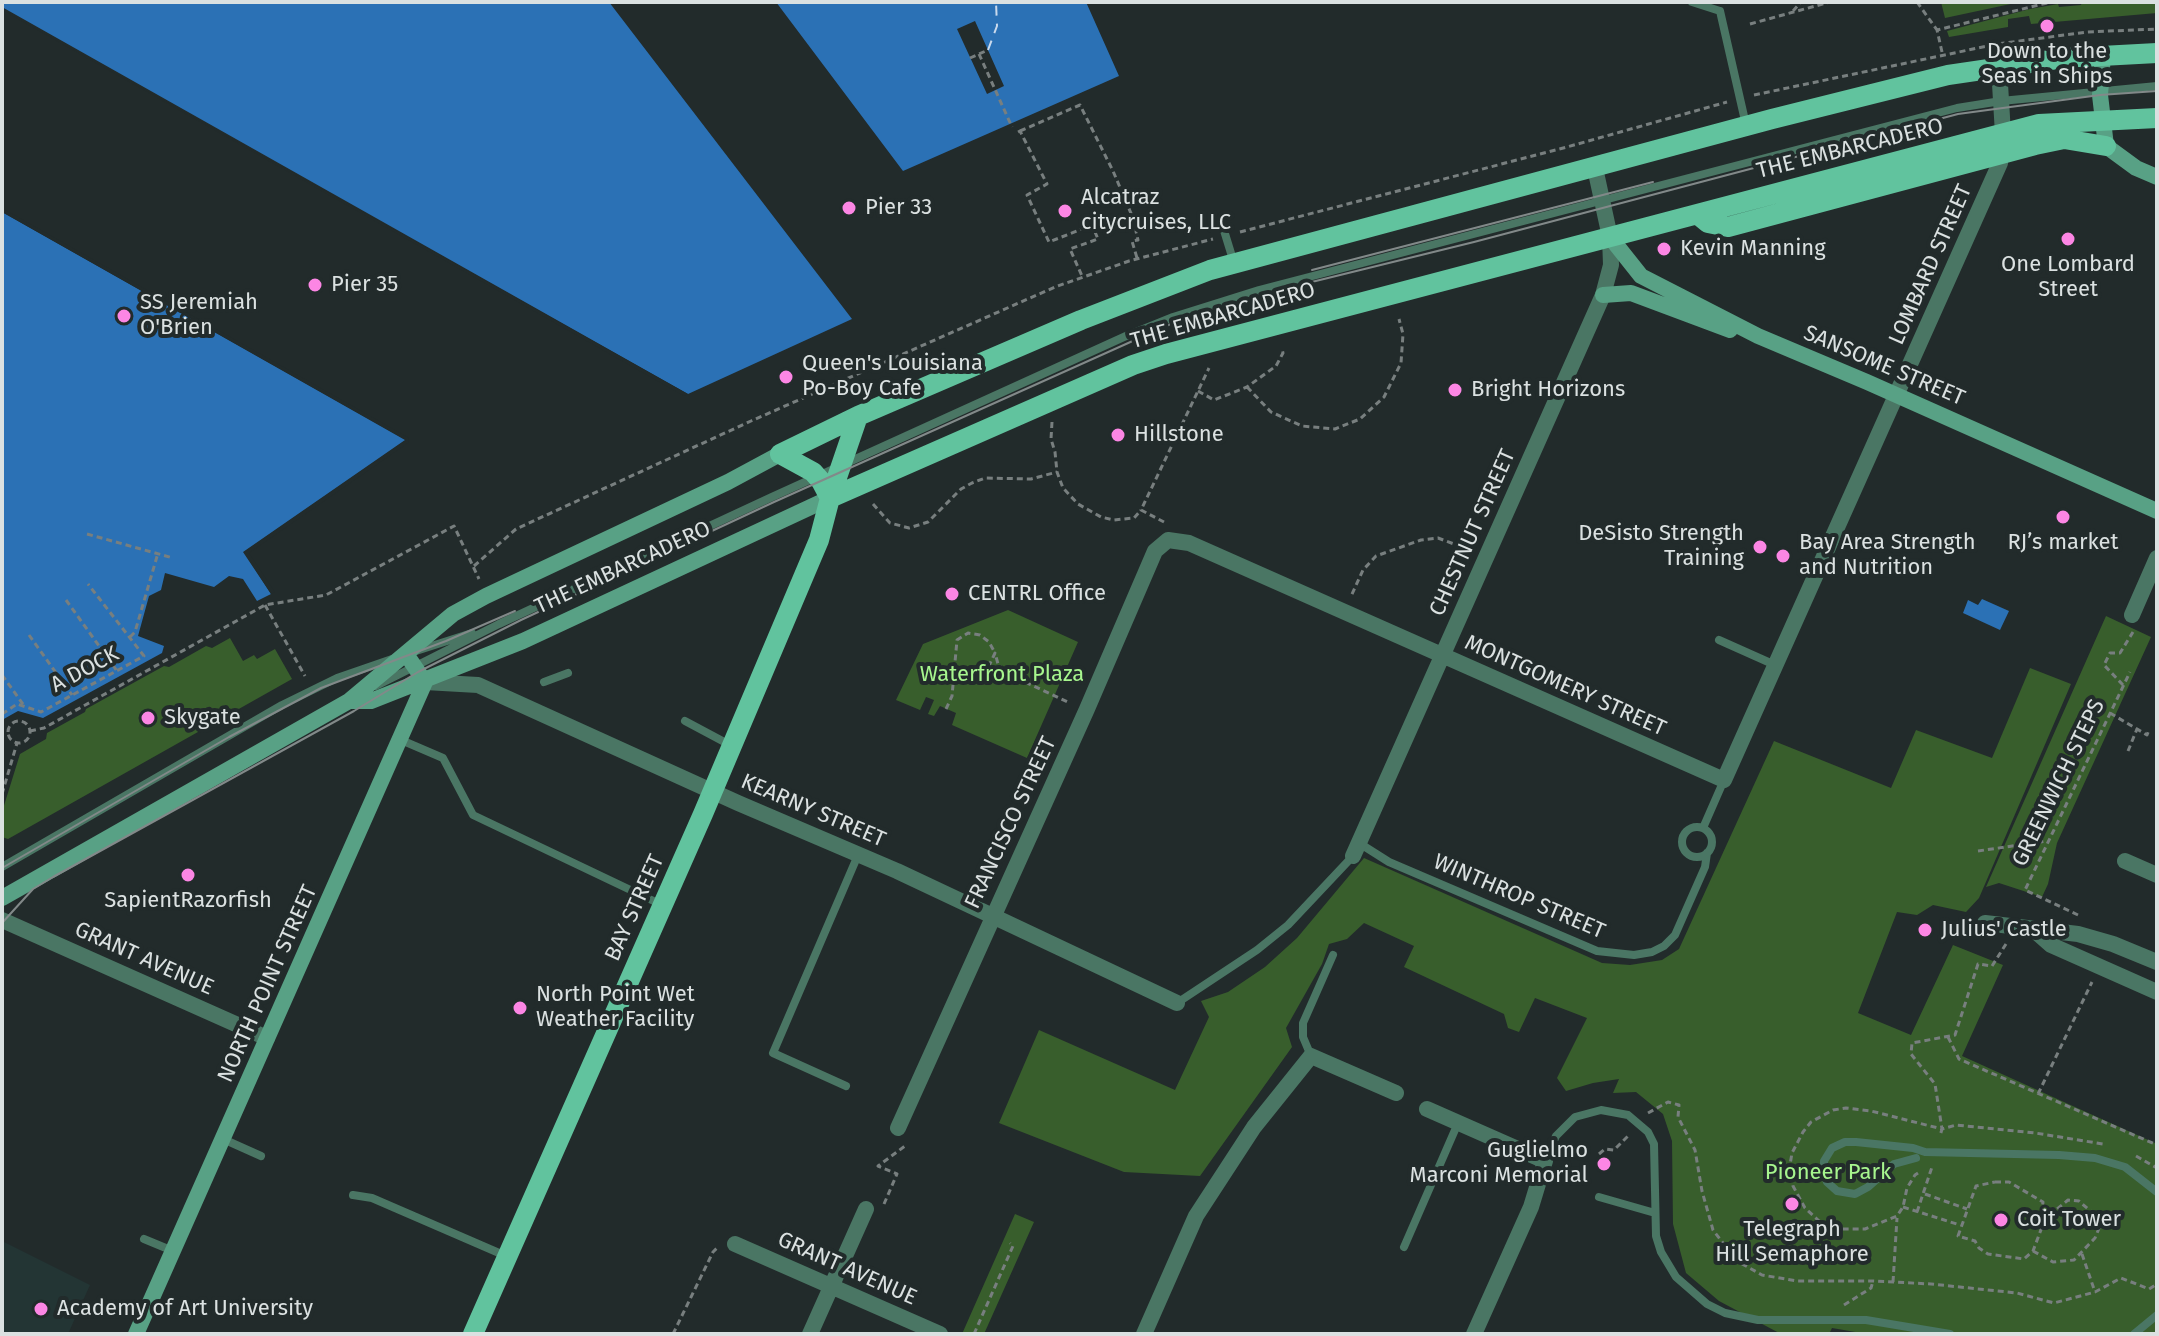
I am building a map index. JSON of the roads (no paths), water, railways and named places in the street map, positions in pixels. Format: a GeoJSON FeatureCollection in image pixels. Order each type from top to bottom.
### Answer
{"type":"FeatureCollection","features":[{"type":"Feature","properties":{"kind":"main road","name":"THE EMBARCADERO"},"geometry":{"type":"LineString","coordinates":[[780,454],[858,416],[1081,320],[1210,270],[1948,75],[2103,55],[2157,53]]}},
{"type":"Feature","properties":{"kind":"main road","name":"THE EMBARCADERO"},"geometry":{"type":"LineString","coordinates":[[830,498],[1133,365],[1166,354],[1697,214],[2002,144],[2039,124],[2157,118]]}},
{"type":"Feature","properties":{"kind":"main road"},"geometry":{"type":"LineString","coordinates":[[2002,144],[2064,139],[2106,146]]}},
{"type":"Feature","properties":{"kind":"main road","name":"BAY STREET"},"geometry":{"type":"LineString","coordinates":[[473,1334],[713,791],[819,540],[858,416]]}},
{"type":"Feature","properties":{"kind":"main road"},"geometry":{"type":"LineString","coordinates":[[780,454],[818,476],[830,498]]}},
{"type":"Feature","properties":{"kind":"street"},"geometry":{"type":"LineString","coordinates":[[2103,55],[2100,90],[2106,146],[2136,168],[2157,177]]}},
{"type":"Feature","properties":{"kind":"street","name":"LOMBARD STREET"},"geometry":{"type":"LineString","coordinates":[[1724,780],[2000,163],[1999,67]]}},
{"type":"Feature","properties":{"kind":"street","name":"CHESTNUT STREET"},"geometry":{"type":"LineString","coordinates":[[1356,849],[1603,295],[1611,265],[1610,237],[1595,168]]}},
{"type":"Feature","properties":{"kind":"street","name":"SANSOME STREET"},"geometry":{"type":"LineString","coordinates":[[1610,237],[1641,276],[1758,336],[2157,511]]}},
{"type":"Feature","properties":{"kind":"street"},"geometry":{"type":"LineString","coordinates":[[1603,295],[1631,293],[1719,328],[1758,336]]}},
{"type":"Feature","properties":{"kind":"street","name":"THE EMBARCADERO"},"geometry":{"type":"LineString","coordinates":[[2,898],[349,701],[410,660],[453,614],[780,454]]}},
{"type":"Feature","properties":{"kind":"street","name":"THE EMBARCADERO"},"geometry":{"type":"LineString","coordinates":[[349,701],[371,701],[523,641],[830,498]]}},
{"type":"Feature","properties":{"kind":"street","name":"MONTGOMERY STREET"},"geometry":{"type":"LineString","coordinates":[[1168,540],[1189,543],[1724,780]]}},
{"type":"Feature","properties":{"kind":"street","name":"FRANCISCO STREET"},"geometry":{"type":"LineString","coordinates":[[898,1128],[1155,551],[1168,540]]}},
{"type":"Feature","properties":{"kind":"street"},"geometry":{"type":"LineString","coordinates":[[2133,622],[2157,558]]}},
{"type":"Feature","properties":{"kind":"street"},"geometry":{"type":"LineString","coordinates":[[410,660],[425,682]]}},
{"type":"Feature","properties":{"kind":"street","name":"NORTH POINT STREET"},"geometry":{"type":"LineString","coordinates":[[136,1334],[425,682]]}},
{"type":"Feature","properties":{"kind":"street","name":"KEARNY STREET"},"geometry":{"type":"LineString","coordinates":[[425,682],[478,685],[992,915],[1177,1003]]}},
{"type":"Feature","properties":{"kind":"street"},"geometry":{"type":"LineString","coordinates":[[2125,861],[2157,875]]}},
{"type":"Feature","properties":{"kind":"street","name":"GRANT AVENUE"},"geometry":{"type":"LineString","coordinates":[[2,920],[267,1038]]}},
{"type":"Feature","properties":{"kind":"street"},"geometry":{"type":"LineString","coordinates":[[1985,923],[2078,934],[2157,962]]}},
{"type":"Feature","properties":{"kind":"street"},"geometry":{"type":"LineString","coordinates":[[2026,928],[2051,945],[2157,992]]}},
{"type":"Feature","properties":{"kind":"street"},"geometry":{"type":"LineString","coordinates":[[1144,1334],[1196,1216],[1254,1127],[1311,1056],[1396,1093]]}},
{"type":"Feature","properties":{"kind":"street"},"geometry":{"type":"LineString","coordinates":[[1427,1109],[1545,1161],[1531,1207],[1474,1334]]}},
{"type":"Feature","properties":{"kind":"street"},"geometry":{"type":"LineString","coordinates":[[810,1334],[866,1209]]}},
{"type":"Feature","properties":{"kind":"street","name":"GRANT AVENUE"},"geometry":{"type":"LineString","coordinates":[[735,1244],[940,1334]]}},
{"type":"Feature","properties":{"kind":"lane"},"geometry":{"type":"LineString","coordinates":[[1692,2],[1720,11]]}},
{"type":"Feature","properties":{"kind":"lane"},"geometry":{"type":"LineString","coordinates":[[1720,11],[1727,2]]}},
{"type":"Feature","properties":{"kind":"lane"},"geometry":{"type":"LineString","coordinates":[[1720,11],[1746,126]]}},
{"type":"Feature","properties":{"kind":"lane","name":"THE EMBARCADERO"},"geometry":{"type":"LineString","coordinates":[[410,660],[499,624],[818,476],[1173,317],[1259,290],[1957,108],[2157,86]]}},
{"type":"Feature","properties":{"kind":"lane"},"geometry":{"type":"LineString","coordinates":[[1222,224],[1234,264]]}},
{"type":"Feature","properties":{"kind":"lane","name":"THE EMBARCADERO"},"geometry":{"type":"LineString","coordinates":[[410,660],[499,624]]}},
{"type":"Feature","properties":{"kind":"lane"},"geometry":{"type":"LineString","coordinates":[[1719,640],[1775,665]]}},
{"type":"Feature","properties":{"kind":"lane"},"geometry":{"type":"LineString","coordinates":[[2,867],[282,705],[337,678],[410,660]]}},
{"type":"Feature","properties":{"kind":"lane"},"geometry":{"type":"LineString","coordinates":[[544,682],[568,673]]}},
{"type":"Feature","properties":{"kind":"lane"},"geometry":{"type":"LineString","coordinates":[[685,721],[732,746]]}},
{"type":"Feature","properties":{"kind":"lane"},"geometry":{"type":"LineString","coordinates":[[401,740],[443,758],[473,815],[662,906]]}},
{"type":"Feature","properties":{"kind":"lane"},"geometry":{"type":"LineString","coordinates":[[1703,828],[1724,780]]}},
{"type":"Feature","properties":{"kind":"lane"},"geometry":{"type":"LineString","coordinates":[[1697,826],[1703,828],[1708,831],[1712,842],[1707,853],[1690,856],[1681,841],[1686,830],[1697,826]]}},
{"type":"Feature","properties":{"kind":"lane"},"geometry":{"type":"LineString","coordinates":[[1177,1003],[1257,950],[1288,925],[1356,849]]}},
{"type":"Feature","properties":{"kind":"lane","name":"WINTHROP STREET"},"geometry":{"type":"LineString","coordinates":[[1356,849],[1597,951],[1634,955],[1652,952],[1675,935],[1705,867],[1707,853]]}},
{"type":"Feature","properties":{"kind":"lane"},"geometry":{"type":"LineString","coordinates":[[846,1086],[773,1053],[858,855]]}},
{"type":"Feature","properties":{"kind":"lane"},"geometry":{"type":"LineString","coordinates":[[1311,1056],[1303,1037],[1303,1023],[1333,955]]}},
{"type":"Feature","properties":{"kind":"lane"},"geometry":{"type":"LineString","coordinates":[[1545,1161],[1564,1126],[1587,1112],[1615,1111],[1639,1123],[1654,1144],[1656,1236],[1668,1266],[1697,1297],[1725,1313],[1758,1320],[1866,1320],[1950,1334]]}},
{"type":"Feature","properties":{"kind":"lane"},"geometry":{"type":"LineString","coordinates":[[1404,1247],[1459,1122]]}},
{"type":"Feature","properties":{"kind":"lane"},"geometry":{"type":"LineString","coordinates":[[223,1139],[261,1156]]}},
{"type":"Feature","properties":{"kind":"lane"},"geometry":{"type":"LineString","coordinates":[[1916,1158],[1894,1164],[1855,1194],[1837,1191],[1827,1182],[1824,1174],[1824,1161],[1829,1151],[1845,1142],[1913,1148],[1925,1152],[2095,1158],[2125,1167],[2157,1192]]}},
{"type":"Feature","properties":{"kind":"lane"},"geometry":{"type":"LineString","coordinates":[[353,1195],[372,1198],[507,1256]]}},
{"type":"Feature","properties":{"kind":"lane"},"geometry":{"type":"LineString","coordinates":[[1599,1197],[1655,1213]]}},
{"type":"Feature","properties":{"kind":"lane"},"geometry":{"type":"LineString","coordinates":[[144,1239],[173,1251]]}},
{"type":"Feature","properties":{"kind":"lane"},"geometry":{"type":"LineString","coordinates":[[2134,1334],[2157,1315]]}},
{"type":"Feature","properties":{"kind":"water"},"geometry":{"type":"Polygon","coordinates":[[[2,2],[609,2],[852,319],[688,394],[2,7],[2,2]]]}},
{"type":"Feature","properties":{"kind":"water"},"geometry":{"type":"Polygon","coordinates":[[[776,2],[1086,2],[1119,76],[903,171],[776,2]]]}},
{"type":"Feature","properties":{"kind":"water"},"geometry":{"type":"Polygon","coordinates":[[[2,212],[406,440],[244,552],[271,594],[257,601],[243,579],[229,576],[214,587],[165,573],[161,590],[149,596],[138,636],[164,646],[162,653],[43,718],[18,711],[2,720],[2,212]]]}},
{"type":"Feature","properties":{"kind":"water"},"geometry":{"type":"Polygon","coordinates":[[[1982,599],[2009,611],[2000,630],[1963,613],[1968,600],[1978,605],[1982,599]]]}},
{"type":"Feature","properties":{"kind":"tram line"},"geometry":{"type":"LineString","coordinates":[[2,923],[33,889],[354,711],[418,672],[521,620],[774,502],[1175,322],[1259,295],[1474,242],[1958,114],[2100,95],[2157,91]]}},
{"type":"Feature","properties":{"kind":"tram line"},"geometry":{"type":"LineString","coordinates":[[1312,270],[1653,182]]}},
{"type":"Feature","properties":{"kind":"tram line"},"geometry":{"type":"LineString","coordinates":[[2,868],[229,737],[321,688],[446,641],[515,611]]}},
{"type":"Feature","properties":{"kind":"place","name":"Down to the Seas in Ships"},"geometry":{"type":"Point","coordinates":[2047,26]}},
{"type":"Feature","properties":{"kind":"place","name":"Pier 33"},"geometry":{"type":"Point","coordinates":[849,208]}},
{"type":"Feature","properties":{"kind":"place","name":"Alcatraz citycruises, LLC"},"geometry":{"type":"Point","coordinates":[1065,211]}},
{"type":"Feature","properties":{"kind":"place","name":"One Lombard Street"},"geometry":{"type":"Point","coordinates":[2068,239]}},
{"type":"Feature","properties":{"kind":"place","name":"Kevin Manning"},"geometry":{"type":"Point","coordinates":[1664,249]}},
{"type":"Feature","properties":{"kind":"place","name":"Pier 35"},"geometry":{"type":"Point","coordinates":[315,285]}},
{"type":"Feature","properties":{"kind":"place","name":"SS Jeremiah O'Brien"},"geometry":{"type":"Point","coordinates":[124,316]}},
{"type":"Feature","properties":{"kind":"place","name":"Queen's Louisiana Po-Boy Cafe"},"geometry":{"type":"Point","coordinates":[786,377]}},
{"type":"Feature","properties":{"kind":"place","name":"Bright Horizons"},"geometry":{"type":"Point","coordinates":[1455,390]}},
{"type":"Feature","properties":{"kind":"place","name":"Hillstone"},"geometry":{"type":"Point","coordinates":[1118,435]}},
{"type":"Feature","properties":{"kind":"place","name":"RJ’s market"},"geometry":{"type":"Point","coordinates":[2063,517]}},
{"type":"Feature","properties":{"kind":"place","name":"DeSisto Strength Training"},"geometry":{"type":"Point","coordinates":[1760,547]}},
{"type":"Feature","properties":{"kind":"place","name":"Bay Area Strength and Nutrition"},"geometry":{"type":"Point","coordinates":[1783,556]}},
{"type":"Feature","properties":{"kind":"place","name":"CENTRL Office"},"geometry":{"type":"Point","coordinates":[952,594]}},
{"type":"Feature","properties":{"kind":"place","name":"Skygate"},"geometry":{"type":"Point","coordinates":[148,718]}},
{"type":"Feature","properties":{"kind":"place","name":"SapientRazorfish"},"geometry":{"type":"Point","coordinates":[188,875]}},
{"type":"Feature","properties":{"kind":"place","name":"Julius' Castle"},"geometry":{"type":"Point","coordinates":[1925,930]}},
{"type":"Feature","properties":{"kind":"place","name":"North Point Wet Weather Facility"},"geometry":{"type":"Point","coordinates":[520,1008]}},
{"type":"Feature","properties":{"kind":"place","name":"Guglielmo Marconi Memorial"},"geometry":{"type":"Point","coordinates":[1604,1164]}},
{"type":"Feature","properties":{"kind":"place","name":"Telegraph Hill Semaphore"},"geometry":{"type":"Point","coordinates":[1792,1204]}},
{"type":"Feature","properties":{"kind":"place","name":"Coit Tower"},"geometry":{"type":"Point","coordinates":[2001,1220]}},
{"type":"Feature","properties":{"kind":"place","name":"Academy of Art University"},"geometry":{"type":"Point","coordinates":[41,1309]}},
{"type":"Feature","properties":{"kind":"park label","name":"Waterfront Plaza"},"geometry":{"type":"Point","coordinates":[1002,675]}},
{"type":"Feature","properties":{"kind":"park label","name":"Pioneer Park"},"geometry":{"type":"Point","coordinates":[1828,1173]}}]}
